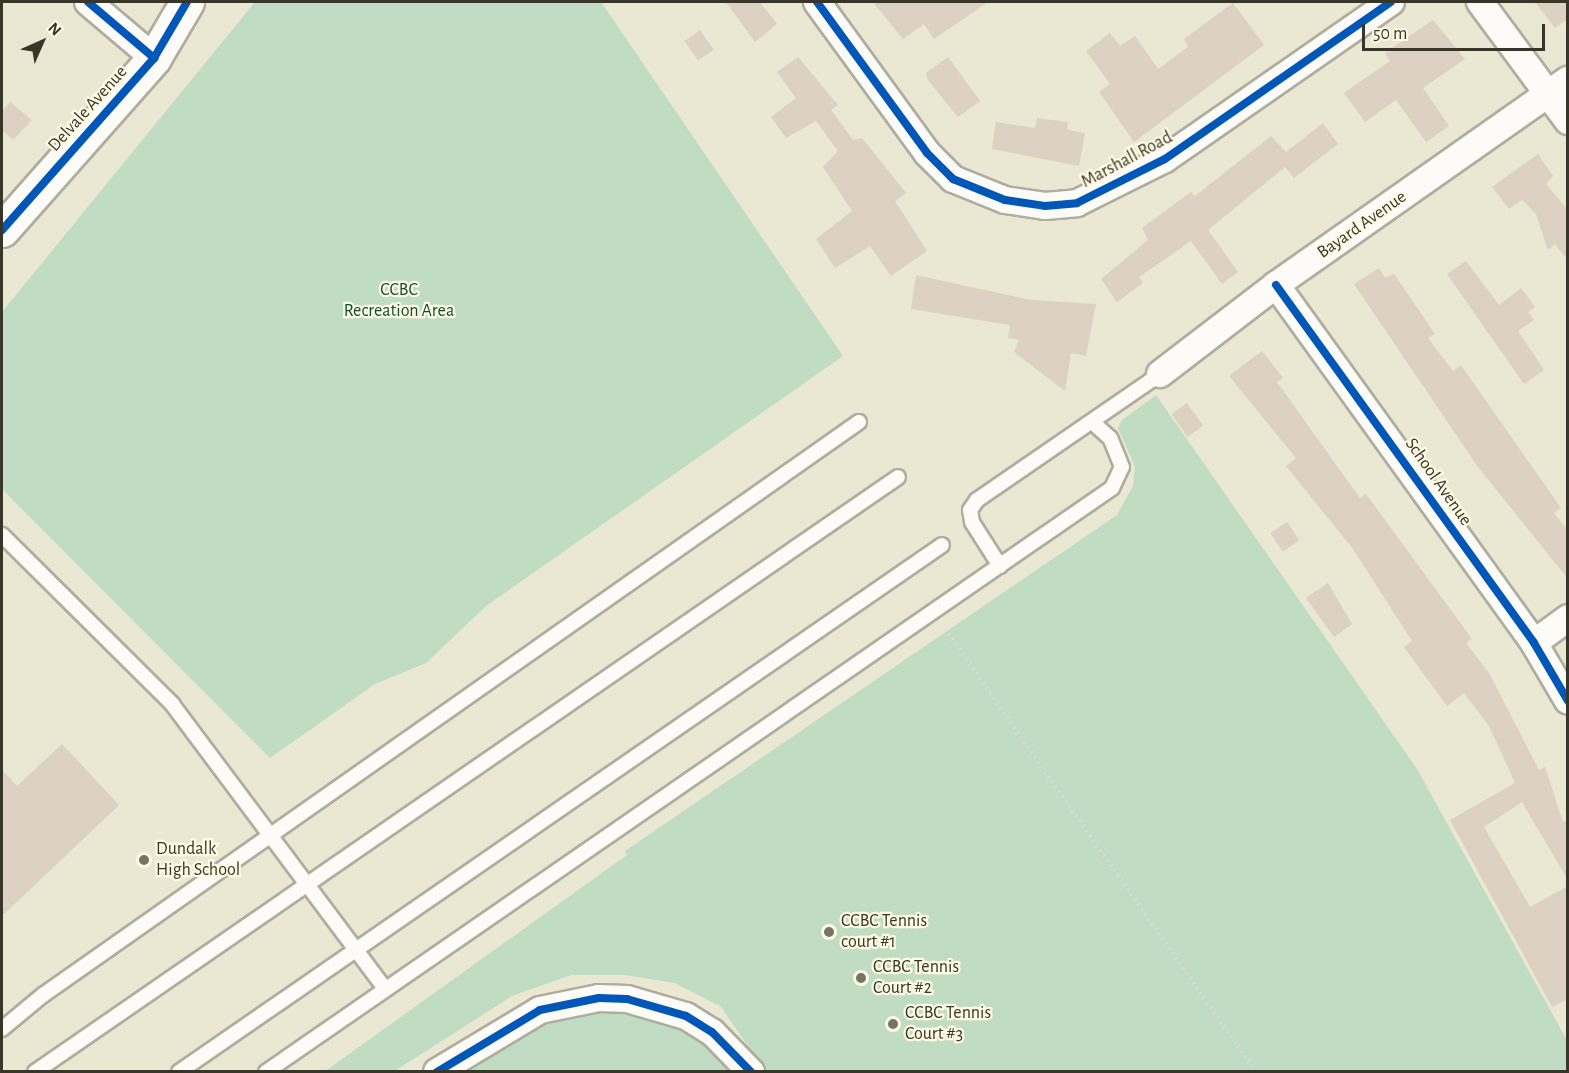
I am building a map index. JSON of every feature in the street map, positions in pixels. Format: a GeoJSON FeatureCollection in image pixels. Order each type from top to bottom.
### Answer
{"type":"FeatureCollection","features":[{"type":"Feature","properties":{"kind":"street"},"geometry":{"type":"LineString","coordinates":[[88,2],[154,58]]}},
{"type":"Feature","properties":{"kind":"street","name":"Delvale Avenue"},"geometry":{"type":"LineString","coordinates":[[2,230],[154,58],[187,2]]}},
{"type":"Feature","properties":{"kind":"street","name":"Marshall Road"},"geometry":{"type":"LineString","coordinates":[[817,2],[927,153],[953,179],[1005,200],[1045,206],[1077,203],[1165,159],[1391,2]]}},
{"type":"Feature","properties":{"kind":"street"},"geometry":{"type":"LineString","coordinates":[[1480,2],[1558,87],[1568,122]]}},
{"type":"Feature","properties":{"kind":"street","name":"Bayard Avenue"},"geometry":{"type":"LineString","coordinates":[[1160,375],[1276,285],[1558,87]]}},
{"type":"Feature","properties":{"kind":"street","name":"School Avenue"},"geometry":{"type":"LineString","coordinates":[[1276,285],[1534,643],[1568,701]]}},
{"type":"Feature","properties":{"kind":"street"},"geometry":{"type":"LineString","coordinates":[[1534,643],[1568,618]]}},
{"type":"Feature","properties":{"kind":"street"},"geometry":{"type":"LineString","coordinates":[[437,1071],[540,1010],[599,998],[627,999],[686,1016],[712,1032],[751,1071]]}},
{"type":"Feature","properties":{"kind":"lane"},"geometry":{"type":"LineString","coordinates":[[1000,566],[970,510],[977,500],[1160,375]]}},
{"type":"Feature","properties":{"kind":"lane"},"geometry":{"type":"LineString","coordinates":[[2,1029],[43,994],[274,835],[859,422]]}},
{"type":"Feature","properties":{"kind":"lane"},"geometry":{"type":"LineString","coordinates":[[266,1071],[1112,488],[1122,467],[1110,438],[1092,422]]}},
{"type":"Feature","properties":{"kind":"lane"},"geometry":{"type":"LineString","coordinates":[[35,1071],[897,477]]}},
{"type":"Feature","properties":{"kind":"lane"},"geometry":{"type":"LineString","coordinates":[[2,536],[172,704],[309,881],[355,950],[385,989]]}},
{"type":"Feature","properties":{"kind":"lane"},"geometry":{"type":"LineString","coordinates":[[179,1071],[942,545]]}},
{"type":"Feature","properties":{"kind":"path"},"geometry":{"type":"LineString","coordinates":[[945,629],[1256,1071]]}},
{"type":"Feature","properties":{"kind":"green space","name":"CCBC Recreation Area"},"geometry":{"type":"Polygon","coordinates":[[[255,2],[601,2],[843,356],[486,606],[426,663],[375,684],[270,758],[2,489],[2,312],[255,2]]]}},
{"type":"Feature","properties":{"kind":"green space"},"geometry":{"type":"Polygon","coordinates":[[[1156,395],[1417,769],[1568,1042],[1567,1072],[765,1071],[721,1007],[675,983],[624,975],[571,975],[512,996],[395,1071],[324,1072],[627,855],[625,851],[1117,515],[1133,486],[1135,467],[1118,428],[1122,420],[1156,395]]]}},
{"type":"Feature","properties":{"kind":"green space"},"geometry":{"type":"Polygon","coordinates":[[[623,1010],[673,1022],[714,1048],[736,1071],[461,1072],[530,1025],[571,1011],[623,1010]]]}},
{"type":"Feature","properties":{"kind":"building"},"geometry":{"type":"Polygon","coordinates":[[[726,2],[760,2],[777,24],[755,42],[726,2]]]}},
{"type":"Feature","properties":{"kind":"building"},"geometry":{"type":"Polygon","coordinates":[[[873,2],[988,2],[934,39],[924,24],[903,39],[873,2]]]}},
{"type":"Feature","properties":{"kind":"building"},"geometry":{"type":"Polygon","coordinates":[[[1535,2],[1568,2],[1568,19],[1555,28],[1535,2]]]}},
{"type":"Feature","properties":{"kind":"building"},"geometry":{"type":"Polygon","coordinates":[[[1233,3],[1264,45],[1134,142],[1099,92],[1110,84],[1086,51],[1110,33],[1120,46],[1135,36],[1158,69],[1188,47],[1184,39],[1233,3]]]}},
{"type":"Feature","properties":{"kind":"building"},"geometry":{"type":"Polygon","coordinates":[[[1433,20],[1465,59],[1423,88],[1449,126],[1426,142],[1396,100],[1365,122],[1344,93],[1390,61],[1385,53],[1433,20]]]}},
{"type":"Feature","properties":{"kind":"building"},"geometry":{"type":"Polygon","coordinates":[[[700,30],[714,50],[698,61],[684,41],[700,30]]]}},
{"type":"Feature","properties":{"kind":"building"},"geometry":{"type":"Polygon","coordinates":[[[798,57],[838,105],[831,110],[853,140],[862,138],[906,193],[895,201],[927,251],[891,276],[870,246],[835,268],[816,239],[852,211],[823,167],[838,151],[816,121],[786,138],[771,117],[796,98],[777,72],[798,57]]]}},
{"type":"Feature","properties":{"kind":"building"},"geometry":{"type":"Polygon","coordinates":[[[948,57],[980,101],[958,117],[927,79],[926,73],[948,57]]]}},
{"type":"Feature","properties":{"kind":"building"},"geometry":{"type":"Polygon","coordinates":[[[10,102],[32,120],[13,140],[2,130],[2,111],[10,102]]]}},
{"type":"Feature","properties":{"kind":"building"},"geometry":{"type":"Polygon","coordinates":[[[1037,118],[1068,122],[1067,130],[1085,133],[1079,166],[992,149],[996,122],[1035,128],[1037,118]]]}},
{"type":"Feature","properties":{"kind":"building"},"geometry":{"type":"Polygon","coordinates":[[[1323,123],[1338,144],[1294,178],[1285,167],[1208,230],[1238,272],[1222,284],[1191,241],[1139,277],[1143,283],[1117,302],[1101,279],[1148,240],[1142,228],[1191,192],[1195,196],[1271,136],[1286,152],[1323,123]]]}},
{"type":"Feature","properties":{"kind":"building"},"geometry":{"type":"Polygon","coordinates":[[[1538,154],[1553,176],[1546,184],[1568,210],[1568,260],[1555,244],[1548,250],[1536,214],[1522,200],[1509,209],[1492,187],[1538,154]]]}},
{"type":"Feature","properties":{"kind":"building"},"geometry":{"type":"Polygon","coordinates":[[[1466,261],[1499,305],[1521,288],[1535,307],[1528,312],[1534,320],[1518,331],[1544,370],[1524,384],[1447,274],[1466,261]]]}},
{"type":"Feature","properties":{"kind":"building"},"geometry":{"type":"Polygon","coordinates":[[[1379,268],[1385,278],[1394,274],[1435,334],[1428,338],[1453,371],[1461,365],[1561,508],[1554,513],[1568,531],[1568,579],[1478,467],[1354,284],[1379,268]]]}},
{"type":"Feature","properties":{"kind":"building"},"geometry":{"type":"Polygon","coordinates":[[[916,275],[1031,300],[1096,304],[1086,356],[1071,353],[1065,391],[1014,352],[1019,340],[1008,338],[1010,325],[911,309],[916,275]]]}},
{"type":"Feature","properties":{"kind":"building"},"geometry":{"type":"Polygon","coordinates":[[[1262,351],[1283,378],[1277,382],[1360,498],[1366,494],[1472,639],[1466,643],[1489,673],[1539,770],[1545,767],[1563,822],[1568,819],[1568,880],[1522,802],[1484,827],[1530,907],[1568,886],[1568,999],[1552,1007],[1450,820],[1515,783],[1489,726],[1464,693],[1447,706],[1404,647],[1412,641],[1353,549],[1286,466],[1296,458],[1229,376],[1262,351]]]}},
{"type":"Feature","properties":{"kind":"building"},"geometry":{"type":"Polygon","coordinates":[[[1187,403],[1203,426],[1187,437],[1171,414],[1187,403]]]}},
{"type":"Feature","properties":{"kind":"building"},"geometry":{"type":"Polygon","coordinates":[[[1287,522],[1299,540],[1283,551],[1270,533],[1287,522]]]}},
{"type":"Feature","properties":{"kind":"building"},"geometry":{"type":"Polygon","coordinates":[[[1328,583],[1352,624],[1334,637],[1306,598],[1328,583]]]}},
{"type":"Feature","properties":{"kind":"building"},"geometry":{"type":"Polygon","coordinates":[[[62,744],[119,805],[2,916],[2,770],[17,786],[62,744]]]}},
{"type":"Feature","properties":{"kind":"cycle path"},"geometry":{"type":"LineString","coordinates":[[88,2],[154,58]]}},
{"type":"Feature","properties":{"kind":"cycle path"},"geometry":{"type":"LineString","coordinates":[[2,230],[154,58],[187,2]]}},
{"type":"Feature","properties":{"kind":"cycle path"},"geometry":{"type":"LineString","coordinates":[[817,2],[927,153],[953,179],[1005,200],[1045,206],[1077,203],[1165,159],[1391,2]]}},
{"type":"Feature","properties":{"kind":"cycle path"},"geometry":{"type":"LineString","coordinates":[[1276,285],[1534,643],[1568,701]]}},
{"type":"Feature","properties":{"kind":"cycle path"},"geometry":{"type":"LineString","coordinates":[[437,1072],[540,1010],[599,998],[627,999],[686,1016],[712,1032],[751,1072]]}},
{"type":"Feature","properties":{"kind":"place","name":"Dundalk High School"},"geometry":{"type":"Point","coordinates":[144,860]}},
{"type":"Feature","properties":{"kind":"place","name":"CCBC Tennis court #1"},"geometry":{"type":"Point","coordinates":[829,932]}},
{"type":"Feature","properties":{"kind":"place","name":"CCBC Tennis Court #2"},"geometry":{"type":"Point","coordinates":[861,978]}},
{"type":"Feature","properties":{"kind":"place","name":"CCBC Tennis Court #3"},"geometry":{"type":"Point","coordinates":[893,1024]}}]}
